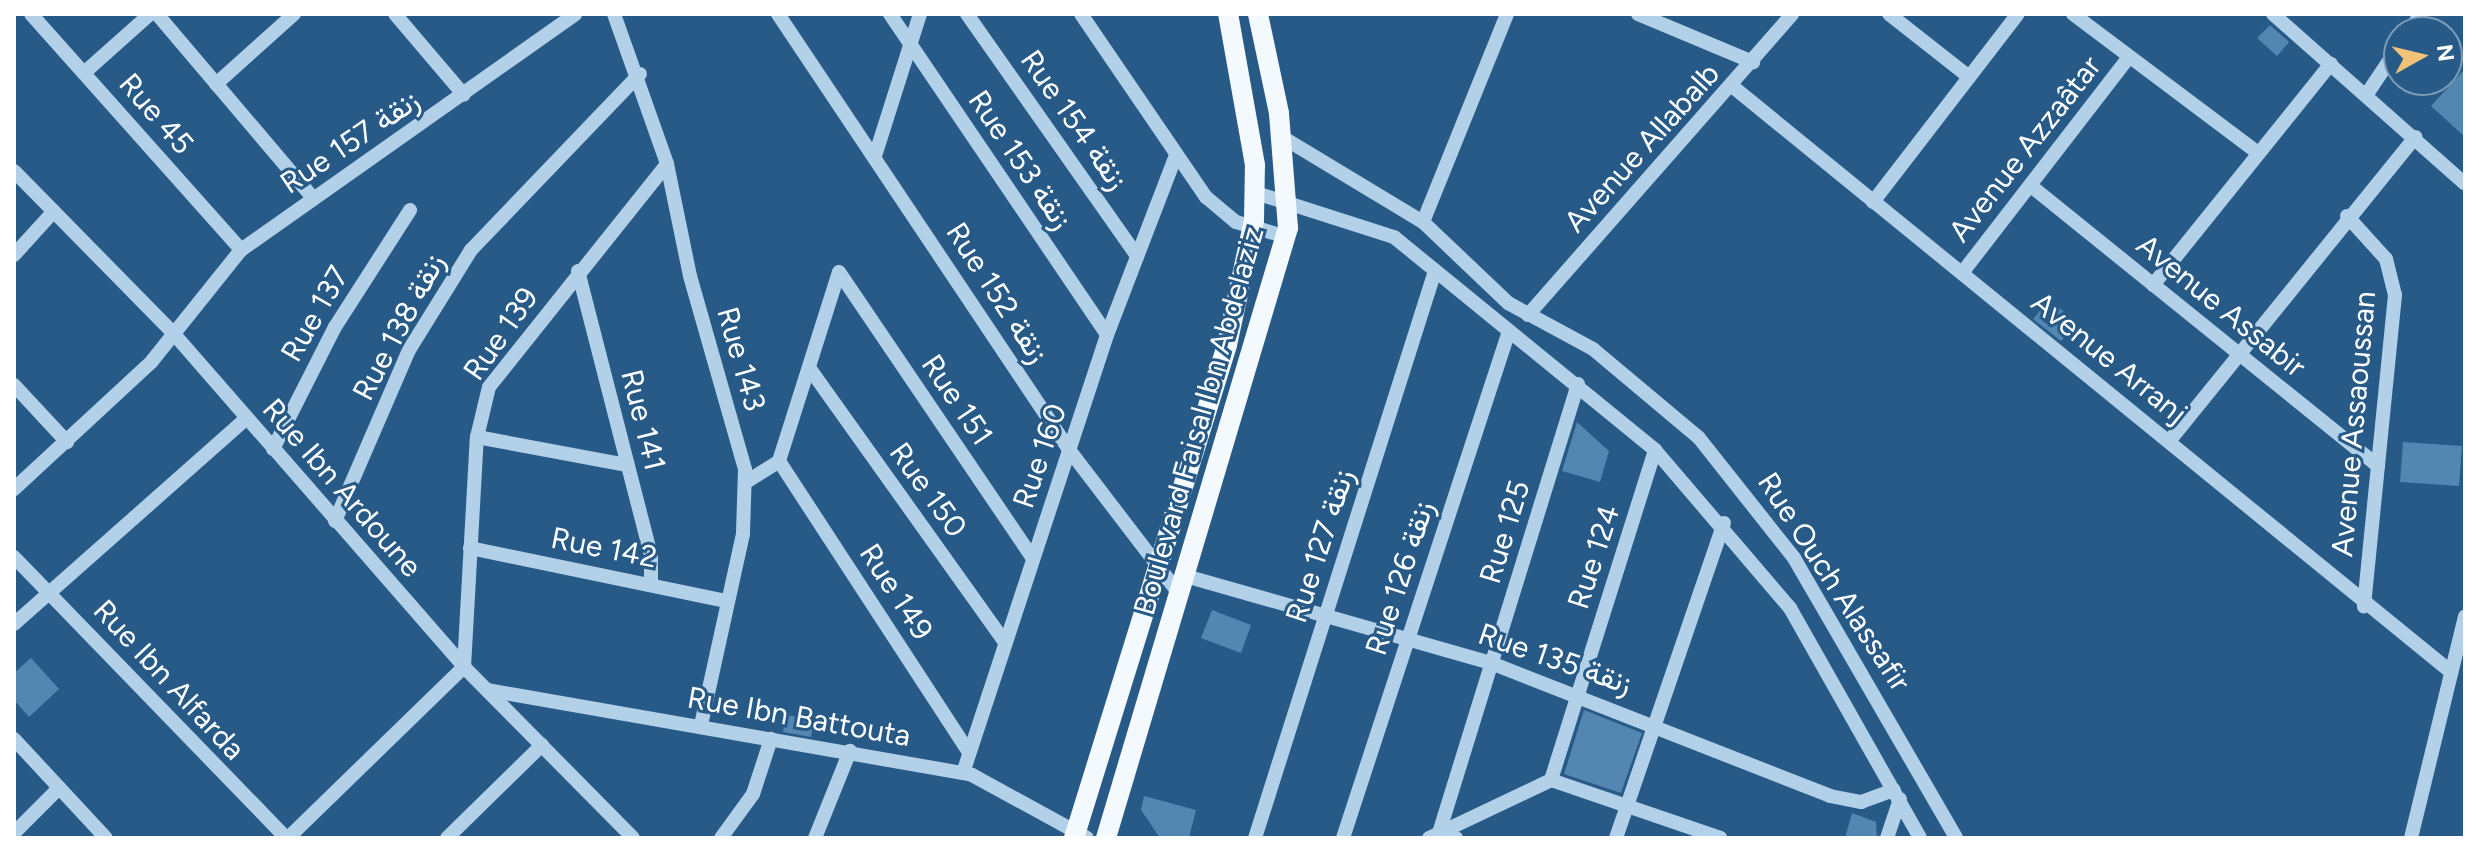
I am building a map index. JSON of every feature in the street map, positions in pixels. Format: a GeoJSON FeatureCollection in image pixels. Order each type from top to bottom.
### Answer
{"type":"FeatureCollection","features":[{"type":"Feature","properties":{"kind":"main road","name":"Boulevard Faisal Ibn Abdelaziz"},"geometry":{"type":"LineString","coordinates":[[1079,837],[1156,562],[1227,345],[1252,228],[1256,193],[1228,14]]}},
{"type":"Feature","properties":{"kind":"main road","name":"Boulevard Faisal Ibn Abdelaziz"},"geometry":{"type":"LineString","coordinates":[[1106,838],[1287,237],[1290,205],[1282,137],[1258,14]]}},
{"type":"Feature","properties":{"kind":"street","name":"Rue 45"},"geometry":{"type":"LineString","coordinates":[[31,14],[241,250]]}},
{"type":"Feature","properties":{"kind":"street"},"geometry":{"type":"LineString","coordinates":[[85,72],[150,14]]}},
{"type":"Feature","properties":{"kind":"street"},"geometry":{"type":"LineString","coordinates":[[157,14],[313,198]]}},
{"type":"Feature","properties":{"kind":"street"},"geometry":{"type":"LineString","coordinates":[[216,84],[294,14]]}},
{"type":"Feature","properties":{"kind":"street"},"geometry":{"type":"LineString","coordinates":[[395,14],[464,95]]}},
{"type":"Feature","properties":{"kind":"street","name":"Rue 143"},"geometry":{"type":"LineString","coordinates":[[614,14],[640,74],[667,164],[746,482],[727,601],[701,725]]}},
{"type":"Feature","properties":{"kind":"street","name":"Rue 152 زنقة"},"geometry":{"type":"LineString","coordinates":[[778,14],[1070,451],[1156,562],[1184,586]]}},
{"type":"Feature","properties":{"kind":"street","name":"Rue 153 زنقة"},"geometry":{"type":"LineString","coordinates":[[890,14],[1107,335]]}},
{"type":"Feature","properties":{"kind":"street"},"geometry":{"type":"LineString","coordinates":[[875,156],[920,14]]}},
{"type":"Feature","properties":{"kind":"street","name":"Rue 154 زنقة"},"geometry":{"type":"LineString","coordinates":[[967,14],[1137,256]]}},
{"type":"Feature","properties":{"kind":"street"},"geometry":{"type":"LineString","coordinates":[[1081,14],[1175,158],[1206,197],[1252,228],[1287,237]]}},
{"type":"Feature","properties":{"kind":"street"},"geometry":{"type":"LineString","coordinates":[[1423,222],[1507,14]]}},
{"type":"Feature","properties":{"kind":"street"},"geometry":{"type":"LineString","coordinates":[[1638,14],[1753,62]]}},
{"type":"Feature","properties":{"kind":"street","name":"Avenue Allabalb"},"geometry":{"type":"LineString","coordinates":[[1528,315],[1792,14]]}},
{"type":"Feature","properties":{"kind":"street"},"geometry":{"type":"LineString","coordinates":[[1889,14],[1969,77]]}},
{"type":"Feature","properties":{"kind":"street"},"geometry":{"type":"LineString","coordinates":[[1873,202],[2018,14]]}},
{"type":"Feature","properties":{"kind":"street"},"geometry":{"type":"LineString","coordinates":[[2073,14],[2257,152]]}},
{"type":"Feature","properties":{"kind":"street"},"geometry":{"type":"LineString","coordinates":[[2273,14],[2367,94],[2465,184]]}},
{"type":"Feature","properties":{"kind":"street","name":"Rue 157 زنقة"},"geometry":{"type":"LineString","coordinates":[[14,489],[67,442],[174,334],[241,250],[464,95],[569,15]]}},
{"type":"Feature","properties":{"kind":"street","name":"Avenue Azzaâtar"},"geometry":{"type":"LineString","coordinates":[[1962,273],[2129,57]]}},
{"type":"Feature","properties":{"kind":"street"},"geometry":{"type":"LineString","coordinates":[[2153,285],[2257,152],[2331,64]]}},
{"type":"Feature","properties":{"kind":"street"},"geometry":{"type":"LineString","coordinates":[[2367,94],[2383,70]]}},
{"type":"Feature","properties":{"kind":"street","name":"Rue 138 زنقة"},"geometry":{"type":"LineString","coordinates":[[335,521],[409,350],[471,250],[640,74]]}},
{"type":"Feature","properties":{"kind":"street","name":"Avenue Arranj"},"geometry":{"type":"LineString","coordinates":[[1732,86],[2170,440],[2364,606],[2451,672]]}},
{"type":"Feature","properties":{"kind":"street","name":"Rue Ouch Alassafir"},"geometry":{"type":"LineString","coordinates":[[1282,137],[1423,222],[1528,315],[1567,332],[1642,386],[1743,489],[1872,683],[1956,838]]}},
{"type":"Feature","properties":{"kind":"street"},"geometry":{"type":"LineString","coordinates":[[2170,440],[2237,351],[2415,137]]}},
{"type":"Feature","properties":{"kind":"street","name":"Rue 160"},"geometry":{"type":"LineString","coordinates":[[963,773],[1107,335],[1175,158]]}},
{"type":"Feature","properties":{"kind":"street","name":"Rue 139"},"geometry":{"type":"LineString","coordinates":[[464,667],[477,437],[489,387],[578,271],[667,164]]}},
{"type":"Feature","properties":{"kind":"street","name":"Rue Ibn Ardoune"},"geometry":{"type":"LineString","coordinates":[[14,171],[174,334],[464,667],[633,838]]}},
{"type":"Feature","properties":{"kind":"street","name":"Avenue Assabir"},"geometry":{"type":"LineString","coordinates":[[2031,186],[2378,466]]}},
{"type":"Feature","properties":{"kind":"street","name":"Rue Ouch Alassafir"},"geometry":{"type":"LineString","coordinates":[[1256,193],[1383,232],[1435,271],[1508,334],[1578,384],[1655,450],[1724,523],[1807,634],[1920,838]]}},
{"type":"Feature","properties":{"kind":"street","name":"Rue 137"},"geometry":{"type":"LineString","coordinates":[[273,449],[335,327],[410,210]]}},
{"type":"Feature","properties":{"kind":"street"},"geometry":{"type":"LineString","coordinates":[[14,255],[54,211]]}},
{"type":"Feature","properties":{"kind":"street","name":"Avenue Assaoussan"},"geometry":{"type":"LineString","coordinates":[[2347,216],[2378,244],[2395,295],[2364,606]]}},
{"type":"Feature","properties":{"kind":"street","name":"Rue 141"},"geometry":{"type":"LineString","coordinates":[[578,271],[651,555],[651,583]]}},
{"type":"Feature","properties":{"kind":"street","name":"Rue 127 زنقة"},"geometry":{"type":"LineString","coordinates":[[1255,838],[1435,271]]}},
{"type":"Feature","properties":{"kind":"street","name":"Rue 151"},"geometry":{"type":"LineString","coordinates":[[810,369],[839,272],[1032,557]]}},
{"type":"Feature","properties":{"kind":"street","name":"Rue 126 زنقة"},"geometry":{"type":"LineString","coordinates":[[1343,838],[1508,334]]}},
{"type":"Feature","properties":{"kind":"street"},"geometry":{"type":"LineString","coordinates":[[746,482],[779,461],[810,369]]}},
{"type":"Feature","properties":{"kind":"street","name":"Rue 150"},"geometry":{"type":"LineString","coordinates":[[810,369],[1005,642]]}},
{"type":"Feature","properties":{"kind":"street","name":"Rue 125"},"geometry":{"type":"LineString","coordinates":[[1434,835],[1578,384]]}},
{"type":"Feature","properties":{"kind":"street"},"geometry":{"type":"LineString","coordinates":[[14,385],[67,442]]}},
{"type":"Feature","properties":{"kind":"street"},"geometry":{"type":"LineString","coordinates":[[14,624],[246,419]]}},
{"type":"Feature","properties":{"kind":"street"},"geometry":{"type":"LineString","coordinates":[[477,437],[627,465]]}},
{"type":"Feature","properties":{"kind":"street","name":"Rue 124"},"geometry":{"type":"LineString","coordinates":[[1551,780],[1655,450]]}},
{"type":"Feature","properties":{"kind":"street","name":"Rue 149"},"geometry":{"type":"LineString","coordinates":[[779,461],[969,752]]}},
{"type":"Feature","properties":{"kind":"street"},"geometry":{"type":"LineString","coordinates":[[1616,838],[1724,523]]}},
{"type":"Feature","properties":{"kind":"street","name":"Rue 142"},"geometry":{"type":"LineString","coordinates":[[470,548],[727,601]]}},
{"type":"Feature","properties":{"kind":"street","name":"Rue Ibn Alfarda"},"geometry":{"type":"LineString","coordinates":[[14,557],[287,838]]}},
{"type":"Feature","properties":{"kind":"street","name":"Rue 135 زنقة"},"geometry":{"type":"LineString","coordinates":[[1184,586],[1326,612],[1491,663],[1655,721],[1830,796],[1861,802],[1897,795]]}},
{"type":"Feature","properties":{"kind":"street"},"geometry":{"type":"LineString","coordinates":[[2411,838],[2465,616]]}},
{"type":"Feature","properties":{"kind":"street"},"geometry":{"type":"LineString","coordinates":[[287,838],[464,667]]}},
{"type":"Feature","properties":{"kind":"street","name":"Rue Ibn Battouta"},"geometry":{"type":"LineString","coordinates":[[487,690],[963,773],[1079,837]]}},
{"type":"Feature","properties":{"kind":"street"},"geometry":{"type":"LineString","coordinates":[[14,739],[106,838]]}},
{"type":"Feature","properties":{"kind":"street"},"geometry":{"type":"LineString","coordinates":[[721,838],[753,794],[771,739]]}},
{"type":"Feature","properties":{"kind":"street"},"geometry":{"type":"LineString","coordinates":[[447,838],[542,745]]}},
{"type":"Feature","properties":{"kind":"street"},"geometry":{"type":"LineString","coordinates":[[815,838],[850,751]]}},
{"type":"Feature","properties":{"kind":"street"},"geometry":{"type":"LineString","coordinates":[[1434,835],[1551,780],[1626,802],[1720,838]]}},
{"type":"Feature","properties":{"kind":"street"},"geometry":{"type":"LineString","coordinates":[[14,833],[59,788]]}},
{"type":"Feature","properties":{"kind":"street"},"geometry":{"type":"LineString","coordinates":[[1887,838],[1897,795]]}},
{"type":"Feature","properties":{"kind":"street"},"geometry":{"type":"LineString","coordinates":[[1434,835],[1456,838]]}},
{"type":"Feature","properties":{"kind":"building"},"geometry":{"type":"Polygon","coordinates":[[[2270,25],[2289,42],[2277,56],[2257,38],[2270,25]]]}},
{"type":"Feature","properties":{"kind":"building"},"geometry":{"type":"Polygon","coordinates":[[[2465,69],[2465,137],[2431,106],[2440,96],[2463,96],[2465,69]]]}},
{"type":"Feature","properties":{"kind":"building"},"geometry":{"type":"Polygon","coordinates":[[[2049,300],[2077,322],[2061,341],[2033,319],[2049,300]]]}},
{"type":"Feature","properties":{"kind":"building"},"geometry":{"type":"Polygon","coordinates":[[[1577,422],[1609,451],[1600,482],[1562,471],[1577,422]]]}},
{"type":"Feature","properties":{"kind":"building"},"geometry":{"type":"Polygon","coordinates":[[[2403,442],[2462,446],[2459,486],[2400,482],[2403,442]]]}},
{"type":"Feature","properties":{"kind":"building"},"geometry":{"type":"Polygon","coordinates":[[[1212,610],[1251,625],[1241,653],[1201,638],[1212,610]]]}},
{"type":"Feature","properties":{"kind":"building"},"geometry":{"type":"Polygon","coordinates":[[[31,658],[59,689],[29,717],[14,700],[14,673],[31,658]]]}},
{"type":"Feature","properties":{"kind":"building"},"geometry":{"type":"Polygon","coordinates":[[[1584,710],[1642,733],[1621,793],[1564,774],[1584,710]]]}},
{"type":"Feature","properties":{"kind":"building"},"geometry":{"type":"Polygon","coordinates":[[[786,715],[814,720],[811,737],[783,732],[786,715]]]}},
{"type":"Feature","properties":{"kind":"building"},"geometry":{"type":"Polygon","coordinates":[[[1144,796],[1196,810],[1189,838],[1160,838],[1141,810],[1144,796]]]}},
{"type":"Feature","properties":{"kind":"building"},"geometry":{"type":"Polygon","coordinates":[[[1852,813],[1876,822],[1877,838],[1845,838],[1852,813]]]}}]}
